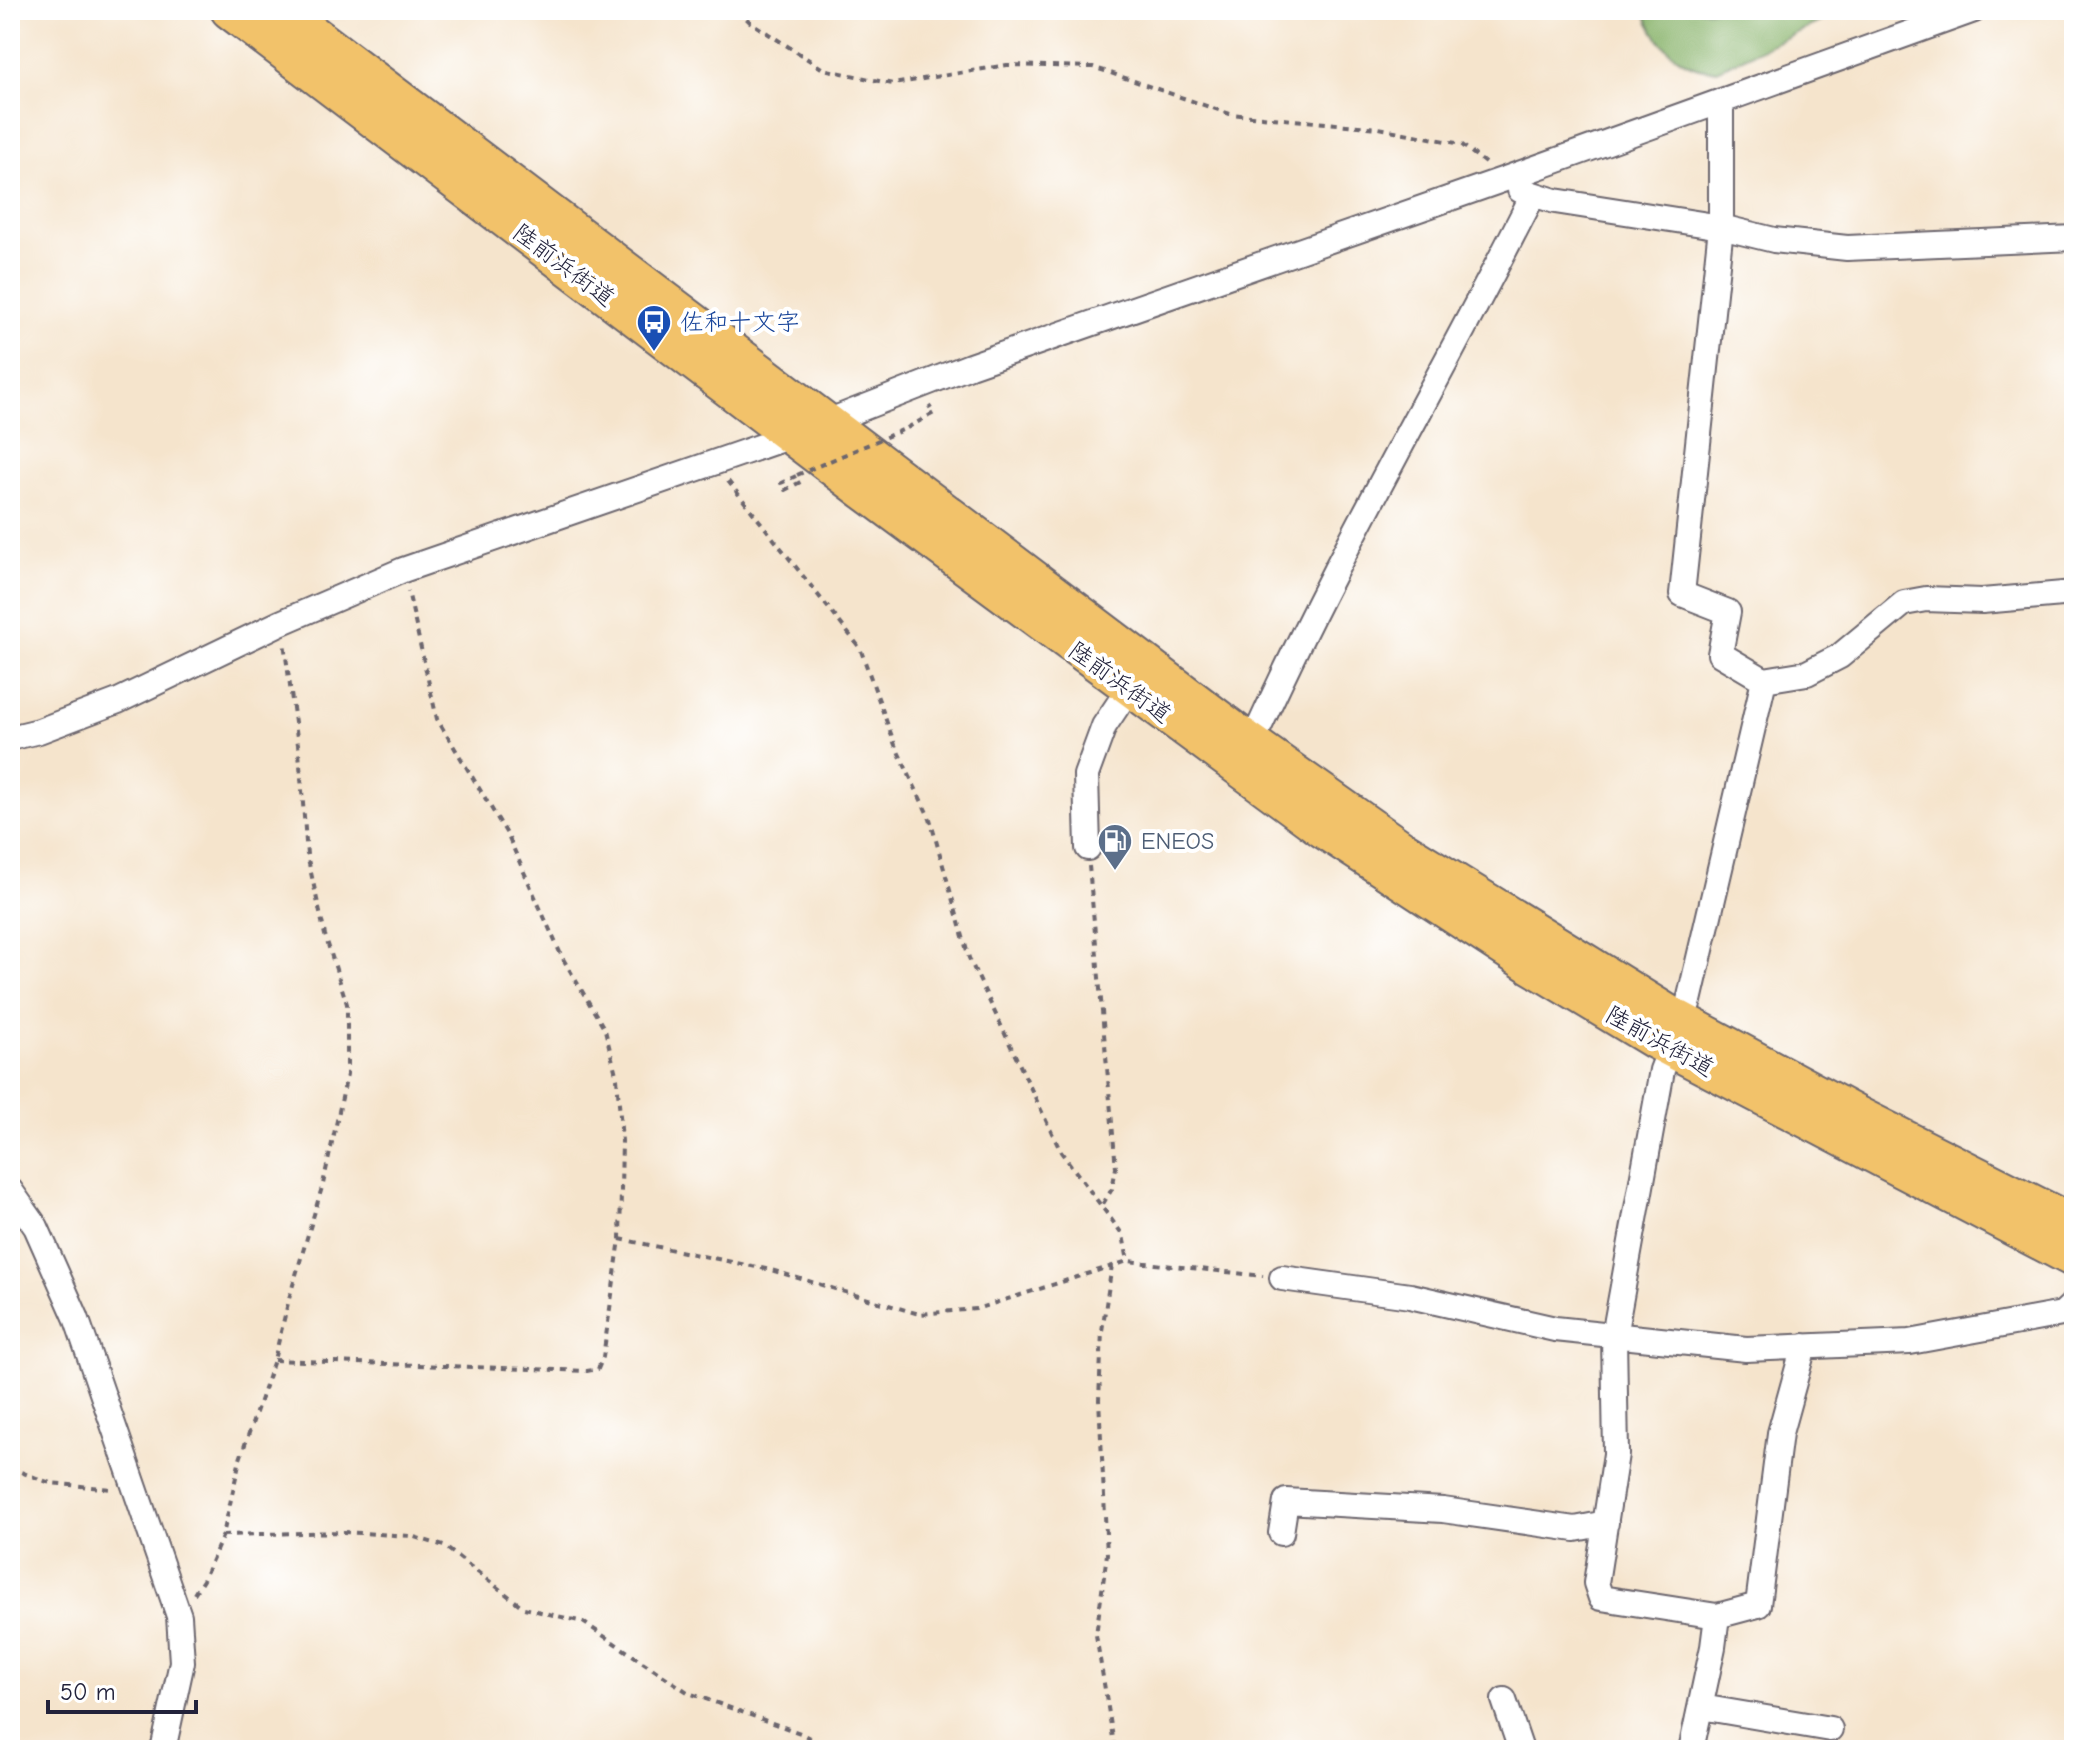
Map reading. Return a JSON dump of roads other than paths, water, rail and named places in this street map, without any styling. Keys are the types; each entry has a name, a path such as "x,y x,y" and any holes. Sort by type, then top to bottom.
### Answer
{"highway":[{"name":"陸前浜街道","path":"229,10 791,436 1137,676 1252,743 1676,1034 2074,1259"},
{"name":"陸前浜街道","path":"286,11 826,421 1322,829 1530,965 1858,1115 2074,1224"}],"street":[{"path":"10,738 39,731 118,701 280,623 403,570 791,436 970,366 1505,179 1974,10"},
{"path":"1721,101 1721,227 1682,594 1728,612 1720,654 1764,680 1807,673 1840,656 1904,603 1926,599 1982,601 2074,593"},
{"path":"1505,179 1533,195 1633,215 1721,227 1774,240 1847,248 2074,238"},
{"path":"1252,743 1297,644 1533,195"},
{"path":"1088,848 1086,775 1104,726 1137,676"},
{"path":"1764,680 1689,1001 1662,1070 1614,1336 1616,1454 1596,1583 1601,1598 1717,1616 1758,1605 1780,1433 1804,1346"},
{"path":"10,1190 36,1227 76,1317 179,1616 182,1662 163,1750"},
{"path":"1282,1278 1410,1296 1555,1329 1746,1349 1910,1342 2062,1314 2074,1303"},
{"path":"1281,1533 1286,1501 1443,1510 1575,1529 1606,1523"},
{"path":"1691,1750 1717,1616"},
{"path":"1504,1700 1521,1750"},
{"path":"1701,1707 1830,1729"}],"place":[{"name":"佐和十文字","path":"654,353"},
{"name":"ENEOS","path":"1115,872"}]}
